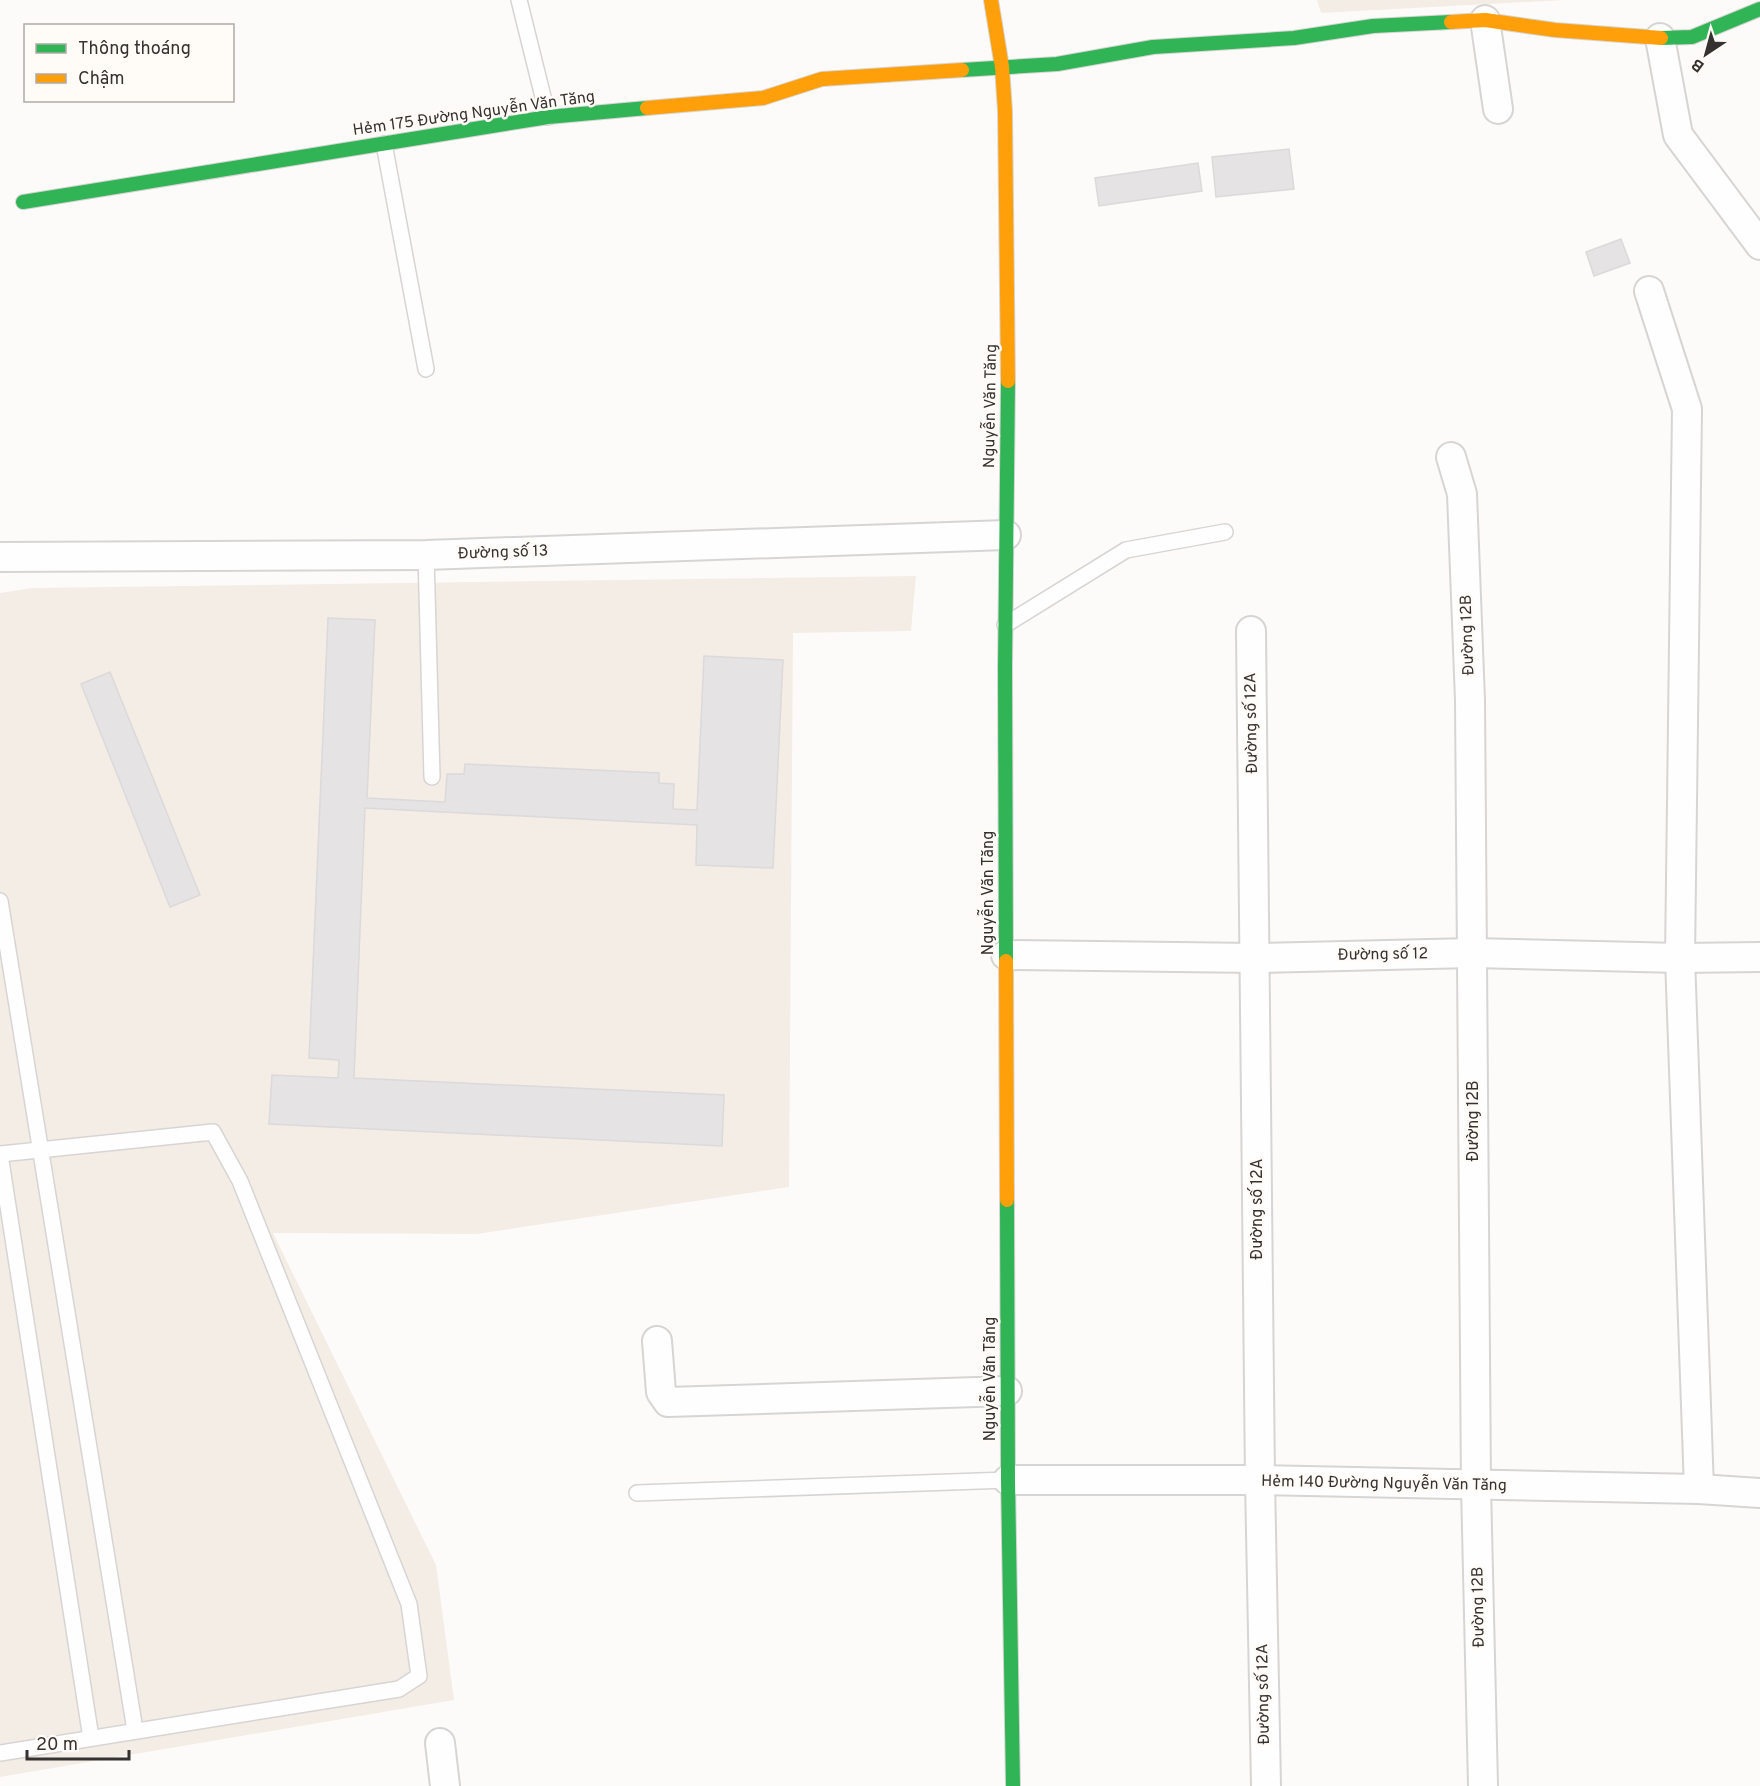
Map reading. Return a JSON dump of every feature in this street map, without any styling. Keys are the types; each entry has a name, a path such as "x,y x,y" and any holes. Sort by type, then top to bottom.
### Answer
{"main road":[{"name":"Nguyễn Văn Tăng","path":"991,0 1002,67 1005,111 1009,326 1005,625 1007,1391 1013,1786"},
{"name":"Hẻm 175 Đường Nguyễn Văn Tăng","path":"23,202 548,117 763,98 822,79 1057,64 1154,47 1294,38 1373,26 1485,20 1555,30 1660,38 1692,37 1760,9"}],"street":[{"path":"1485,20 1498,109"},
{"path":"1660,38 1678,135 1760,245"},
{"path":"1649,291 1687,409 1680,958 1699,1489"},
{"name":"Đường 12B","path":"1451,457 1462,494 1470,700 1476,1486 1483,1786"},
{"name":"Đường số 13","path":"0,557 426,555 1006,535"},
{"name":"Đường số 12A","path":"1251,631 1260,1480 1266,1786"},
{"name":"Đường số 12","path":"1006,955 1256,958 1472,953 1680,958 1760,957"},
{"path":"657,1341 661,1392 668,1401 1007,1391"},
{"name":"Hẻm 140 Đường Nguyễn Văn Tăng","path":"1008,1480 1260,1480 1699,1489 1760,1493"},
{"path":"440,1743 445,1786"}],"lane":[{"path":"519,0 548,117"},
{"path":"384,144 426,369"},
{"path":"1005,625 1126,550 1225,532"},
{"path":"426,555 432,777"},
{"path":"0,900 2,929 41,1151 135,1730"},
{"path":"0,1753 399,1689 419,1676 409,1604 240,1181 213,1132 0,1154 91,1738"},
{"path":"637,1493 1008,1480"}],"shaded area":[{"path":"1317,0 1565,0 1321,13"},
{"path":"916,576 911,631 793,633 789,1187 477,1234 273,1233 436,1565 454,1700 0,1777 0,593 32,588"}],"building":[{"path":"1289,149 1294,189 1216,197 1212,157"},
{"path":"1198,163 1202,191 1099,206 1095,178"},
{"path":"1621,239 1630,263 1594,276 1586,252"},
{"path":"328,618 375,620 367,798 445,802 447,774 464,774 465,764 659,773 659,783 674,784 673,809 697,810 704,656 783,660 773,868 696,865 697,825 365,808 354,1078 724,1095 722,1146 269,1124 272,1075 338,1078 339,1060 309,1058"},
{"path":"110,672 200,895 170,907 81,684"}],"traffic: fast":[{"path":"1661,38 1692,37 1760,9"},
{"path":"962,70 1057,64 1153,47 1294,38 1373,26 1451,22"},
{"path":"23,202 548,117 647,108"},
{"path":"1006,961 1005,668 1008,381"},
{"path":"1007,1200 1008,1480 1013,1786"}],"traffic: slow":[{"path":"991,0 1002,67 1005,111 1008,381"},
{"path":"1451,22 1485,20 1555,30 1661,38"},
{"path":"647,108 763,98 822,79 962,70"},
{"path":"1006,961 1007,1200"}]}
